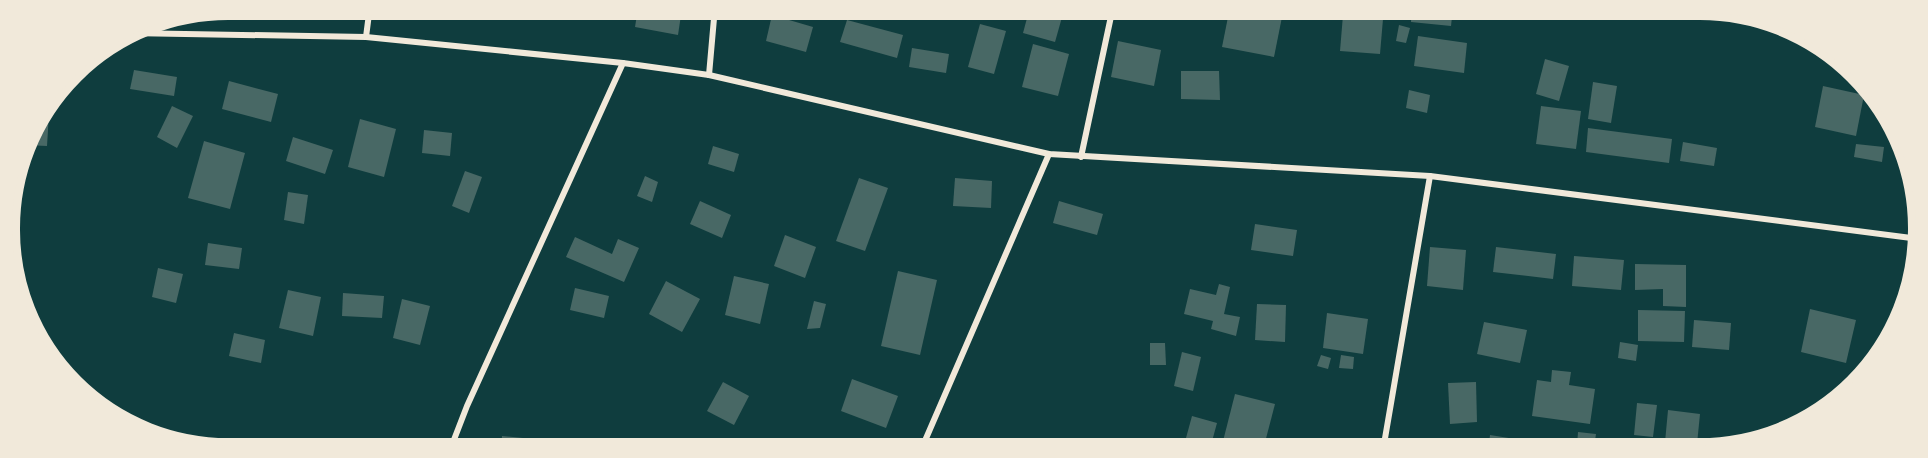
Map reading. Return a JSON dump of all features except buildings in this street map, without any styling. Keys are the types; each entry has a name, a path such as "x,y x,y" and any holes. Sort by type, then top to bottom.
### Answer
{"street":[{"path":"366,37 369,16"},
{"path":"709,75 715,16"},
{"path":"1081,157 1111,16"},
{"path":"147,33 366,37 623,63 709,75 1049,154 1430,176 1911,238"},
{"path":"453,442 472,395 623,63"},
{"path":"924,442 1049,154"},
{"path":"1384,442 1430,176"}]}
